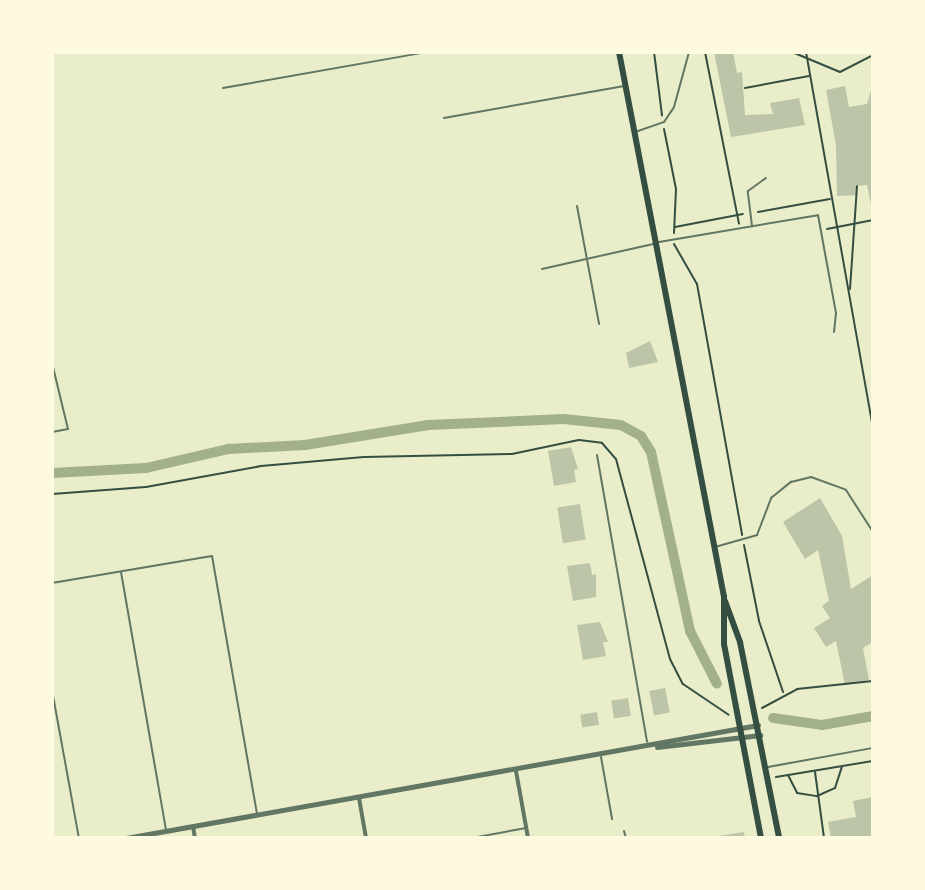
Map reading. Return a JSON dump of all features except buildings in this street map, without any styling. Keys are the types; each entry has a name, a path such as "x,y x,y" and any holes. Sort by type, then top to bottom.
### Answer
{"main road":[{"path":"619,52 724,597 755,710 779,838"},
{"path":"724,597 724,644 761,838"}],"street":[{"path":"126,838 516,771 648,747 739,726 758,725"},
{"path":"648,747 760,735"},
{"path":"516,771 528,838"},
{"path":"359,798 366,838"},
{"path":"193,826 195,838"}],"lane":[{"path":"223,88 428,52"},
{"path":"634,132 664,122 680,95 689,52"},
{"path":"444,118 626,86"},
{"path":"752,227 748,191 766,178"},
{"path":"577,206 599,324"},
{"path":"542,269 656,243 818,215 836,313 834,332"},
{"path":"52,363 68,429 52,432"},
{"path":"597,455 648,747"},
{"path":"714,547 744,542 757,535 780,489 811,477 846,490 873,532"},
{"path":"52,583 212,556 257,816"},
{"path":"121,572 166,831"},
{"path":"52,690 79,838"},
{"path":"766,767 873,748"},
{"path":"601,755 612,819"},
{"path":"472,838 527,828"},
{"path":"624,831 626,838"}],"path":[{"path":"654,52 676,189 673,240 697,284 759,621 783,693"},
{"path":"705,52 740,229"},
{"path":"792,52 840,72 873,55"},
{"path":"806,52 873,427"},
{"path":"745,88 810,76"},
{"path":"850,296 857,186"},
{"path":"674,228 832,199"},
{"path":"821,231 873,220"},
{"path":"52,494 146,487 190,475 276,464 512,454 579,440 602,443 616,459 670,659 694,694 723,714 737,714"},
{"path":"755,710 771,707 783,693 873,681"},
{"path":"776,777 873,761"},
{"path":"788,775 797,793 817,796 835,788 842,766"},
{"path":"815,771 824,838"}],"waterway":[{"path":"52,473 146,468 228,449 305,445 428,425 564,419 621,425 641,436 651,452 690,631 717,684"},
{"path":"773,718 822,725 873,716"}]}
